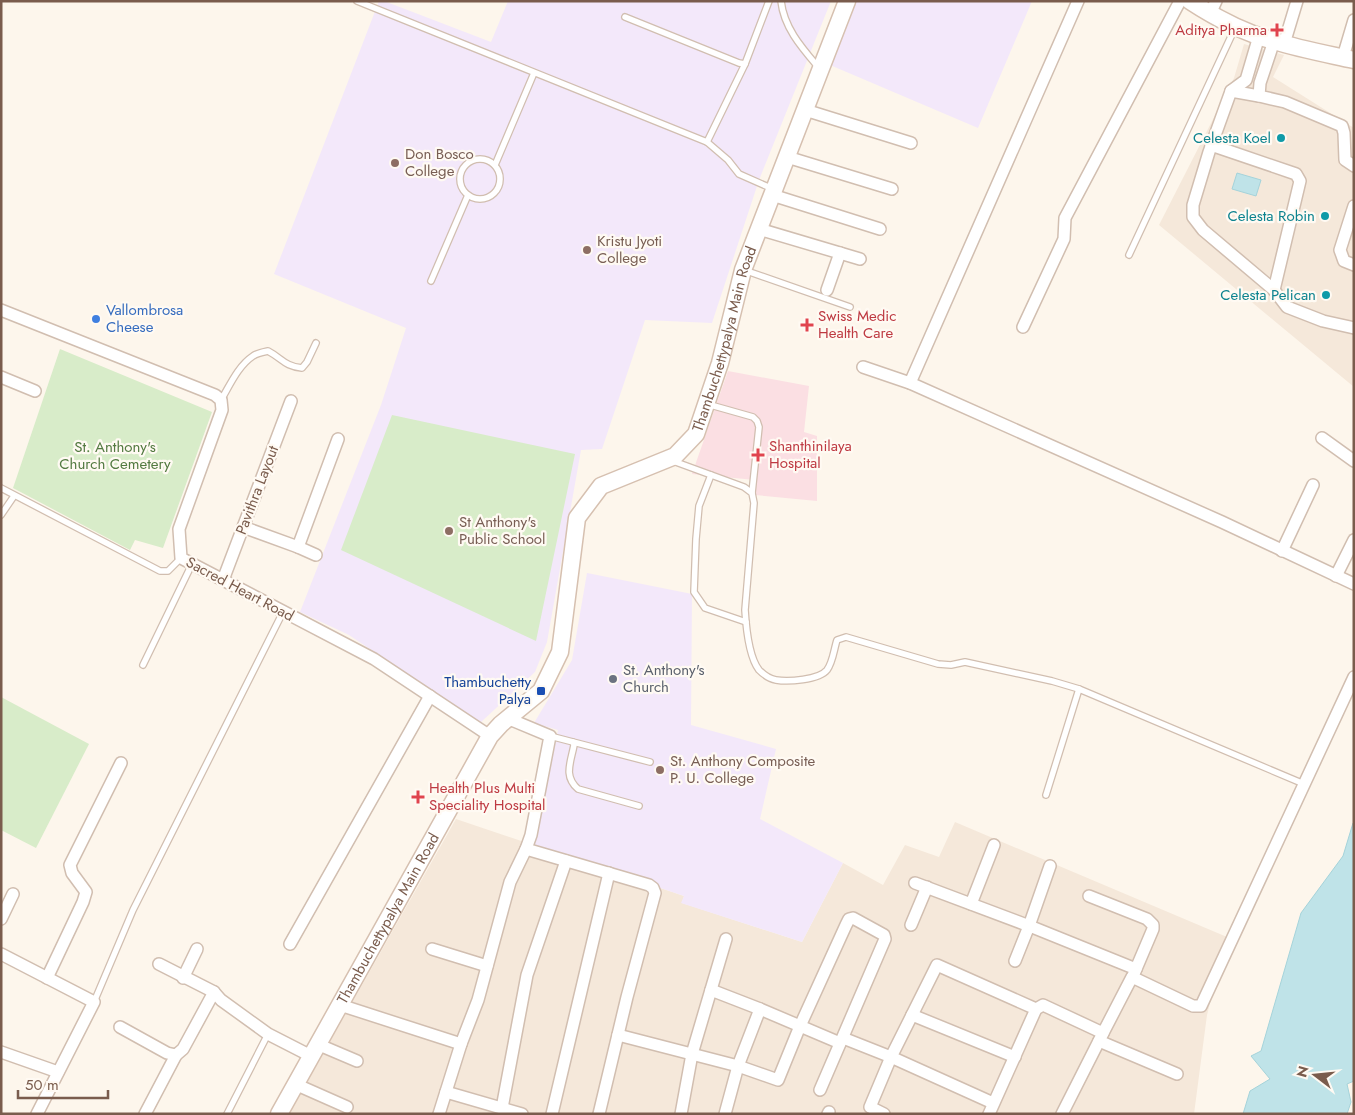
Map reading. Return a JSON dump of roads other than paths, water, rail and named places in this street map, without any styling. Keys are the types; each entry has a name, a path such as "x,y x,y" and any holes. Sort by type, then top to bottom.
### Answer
{"main road":[{"name":"Thambuchettypalya Main Road","path":"278,1114 490,736 507,718 541,691 560,652 577,518 601,486 675,456 696,434 720,363 743,270 847,1"},
{"path":"1190,1 1213,8 1236,26 1273,41 1348,58"}],"street":[{"path":"910,383 1078,1"},
{"path":"1023,327 1064,239 1065,218 1180,1"},
{"path":"1297,1 1273,41 1246,80 1231,91 1211,145 1193,205 1193,216 1202,230 1274,290 1287,307 1323,321 1354,328"},
{"path":"1348,58 1354,20"},
{"path":"1259,96 1260,83 1273,41"},
{"path":"1231,91 1285,102 1342,126 1345,160 1354,166"},
{"path":"805,110 911,143"},
{"path":"1211,145 1296,174 1300,182 1274,290"},
{"path":"787,157 892,188"},
{"path":"773,192 880,229"},
{"path":"1354,206 1340,250 1344,261 1354,265"},
{"path":"758,229 860,259"},
{"path":"827,290 840,253"},
{"path":"1,310 215,395 221,400"},
{"path":"863,367 910,383 1222,522 1354,584"},
{"path":"1,377 35,392"},
{"name":"Sacred Heart Road","path":"221,400 222,410 179,529 181,558 374,659 490,736"},
{"name":"Pavithra Layout","path":"223,580 292,400"},
{"path":"1322,438 1354,461"},
{"path":"298,547 338,440"},
{"path":"1282,551 1313,484"},
{"path":"243,527 316,555"},
{"path":"1336,576 1354,540"},
{"path":"915,882 1029,926 1134,973 1193,1006 1201,1006 1354,677"},
{"path":"290,944 430,696"},
{"path":"439,1114 461,1044 478,1000 510,882 531,835 550,736 507,718"},
{"path":"47,978 86,892 72,873 70,865 121,763"},
{"path":"971,904 994,845"},
{"path":"526,849 649,885 655,893 599,1114"},
{"path":"502,1108 526,975 566,861"},
{"path":"1015,961 1050,866"},
{"path":"552,1114 609,873"},
{"path":"911,925 927,887"},
{"path":"1,919 12,894"},
{"path":"1062,1114 1134,973 1153,929 1153,925 1147,920 1089,896"},
{"path":"618,1035 738,1066 778,1080 800,1026 846,925 849,919 853,918 884,935 885,939 820,1090"},
{"path":"681,1114 692,1054 726,939"},
{"path":"183,978 197,949"},
{"path":"432,949 487,966"},
{"path":"1,954 94,1002 38,1114"},
{"path":"159,964 183,978 214,992 221,1000 268,1034 314,1050 357,1061"},
{"path":"884,1114 870,1107 891,1057 937,965 1036,1009"},
{"path":"711,990 800,1026 891,1057 991,1108 1036,1009 1043,1005 1101,1037 1176,1074"},
{"path":"145,1114 176,1055 183,1048 214,992"},
{"path":"340,1005 461,1044"},
{"path":"725,1114 738,1066 760,1009"},
{"path":"912,1015 1015,1057"},
{"path":"120,1027 176,1055"},
{"path":"1,1052 58,1072"},
{"path":"295,1084 347,1107"},
{"path":"446,1092 522,1114"}],"lane":[{"path":"357,1 707,142 728,160 739,174 773,192"},
{"path":"707,142 745,64 769,1"},
{"path":"781,1 782,11 794,39 821,69"},
{"path":"625,17 745,64"},
{"path":"1129,255 1236,26"},
{"path":"495,166 534,73"},
{"path":"477,159 490,161 495,166 500,177 497,190 487,198 474,198 468,195 461,185 460,178 465,165 477,159"},
{"path":"430,281 468,195"},
{"path":"743,270 850,307"},
{"path":"221,400 235,376 254,354 268,350 286,364 302,368 316,343"},
{"path":"707,404 754,417 757,421 752,493 754,503 745,610 755,664 761,672 775,680 813,678 821,675 828,670 837,640 846,637 938,664 951,665 965,662 1052,681 1079,689 1304,784"},
{"path":"667,459 744,487 752,493"},
{"path":"711,475 699,506 694,592 705,608 746,622"},
{"path":"1,488 160,571 168,571 181,558"},
{"path":"1,515 14,496"},
{"path":"142,665 192,564"},
{"path":"94,1002 133,910 283,612"},
{"path":"1046,795 1079,689"},
{"path":"550,736 650,762"},
{"path":"573,742 568,776 574,786 578,789 639,806"},
{"path":"227,1114 268,1034"}],"water":[{"path":"1237,173 1261,180 1256,196 1232,189"},
{"path":"1353,823 1354,1081 1347,1084 1351,1102 1347,1114 1243,1114 1250,1091 1270,1079 1251,1056 1261,1051 1301,913 1343,856"}],"place":[{"name":"Aditya Pharma","path":"1277,30"},
{"name":"Celesta Koel","path":"1281,138"},
{"name":"Don Bosco College","path":"395,163"},
{"name":"Celesta Robin","path":"1325,216"},
{"name":"Kristu Jyoti College","path":"587,250"},
{"name":"Celesta Pelican","path":"1326,295"},
{"name":"Vallombrosa Cheese","path":"96,319"},
{"name":"Swiss Medic Health Care","path":"807,325"},
{"name":"Shanthinilaya Hospital","path":"758,455"},
{"name":"St Anthony's Public School","path":"449,531"},
{"name":"St. Anthony's Church","path":"613,679"},
{"name":"Thambuchetty Palya","path":"541,691"},
{"name":"St. Anthony Composite P. U. College","path":"660,770"},
{"name":"Health Plus Multi Speciality Hospital","path":"418,797"}],"park label":[{"name":"St. Anthony's Church Cemetery","path":"115,456"}]}
